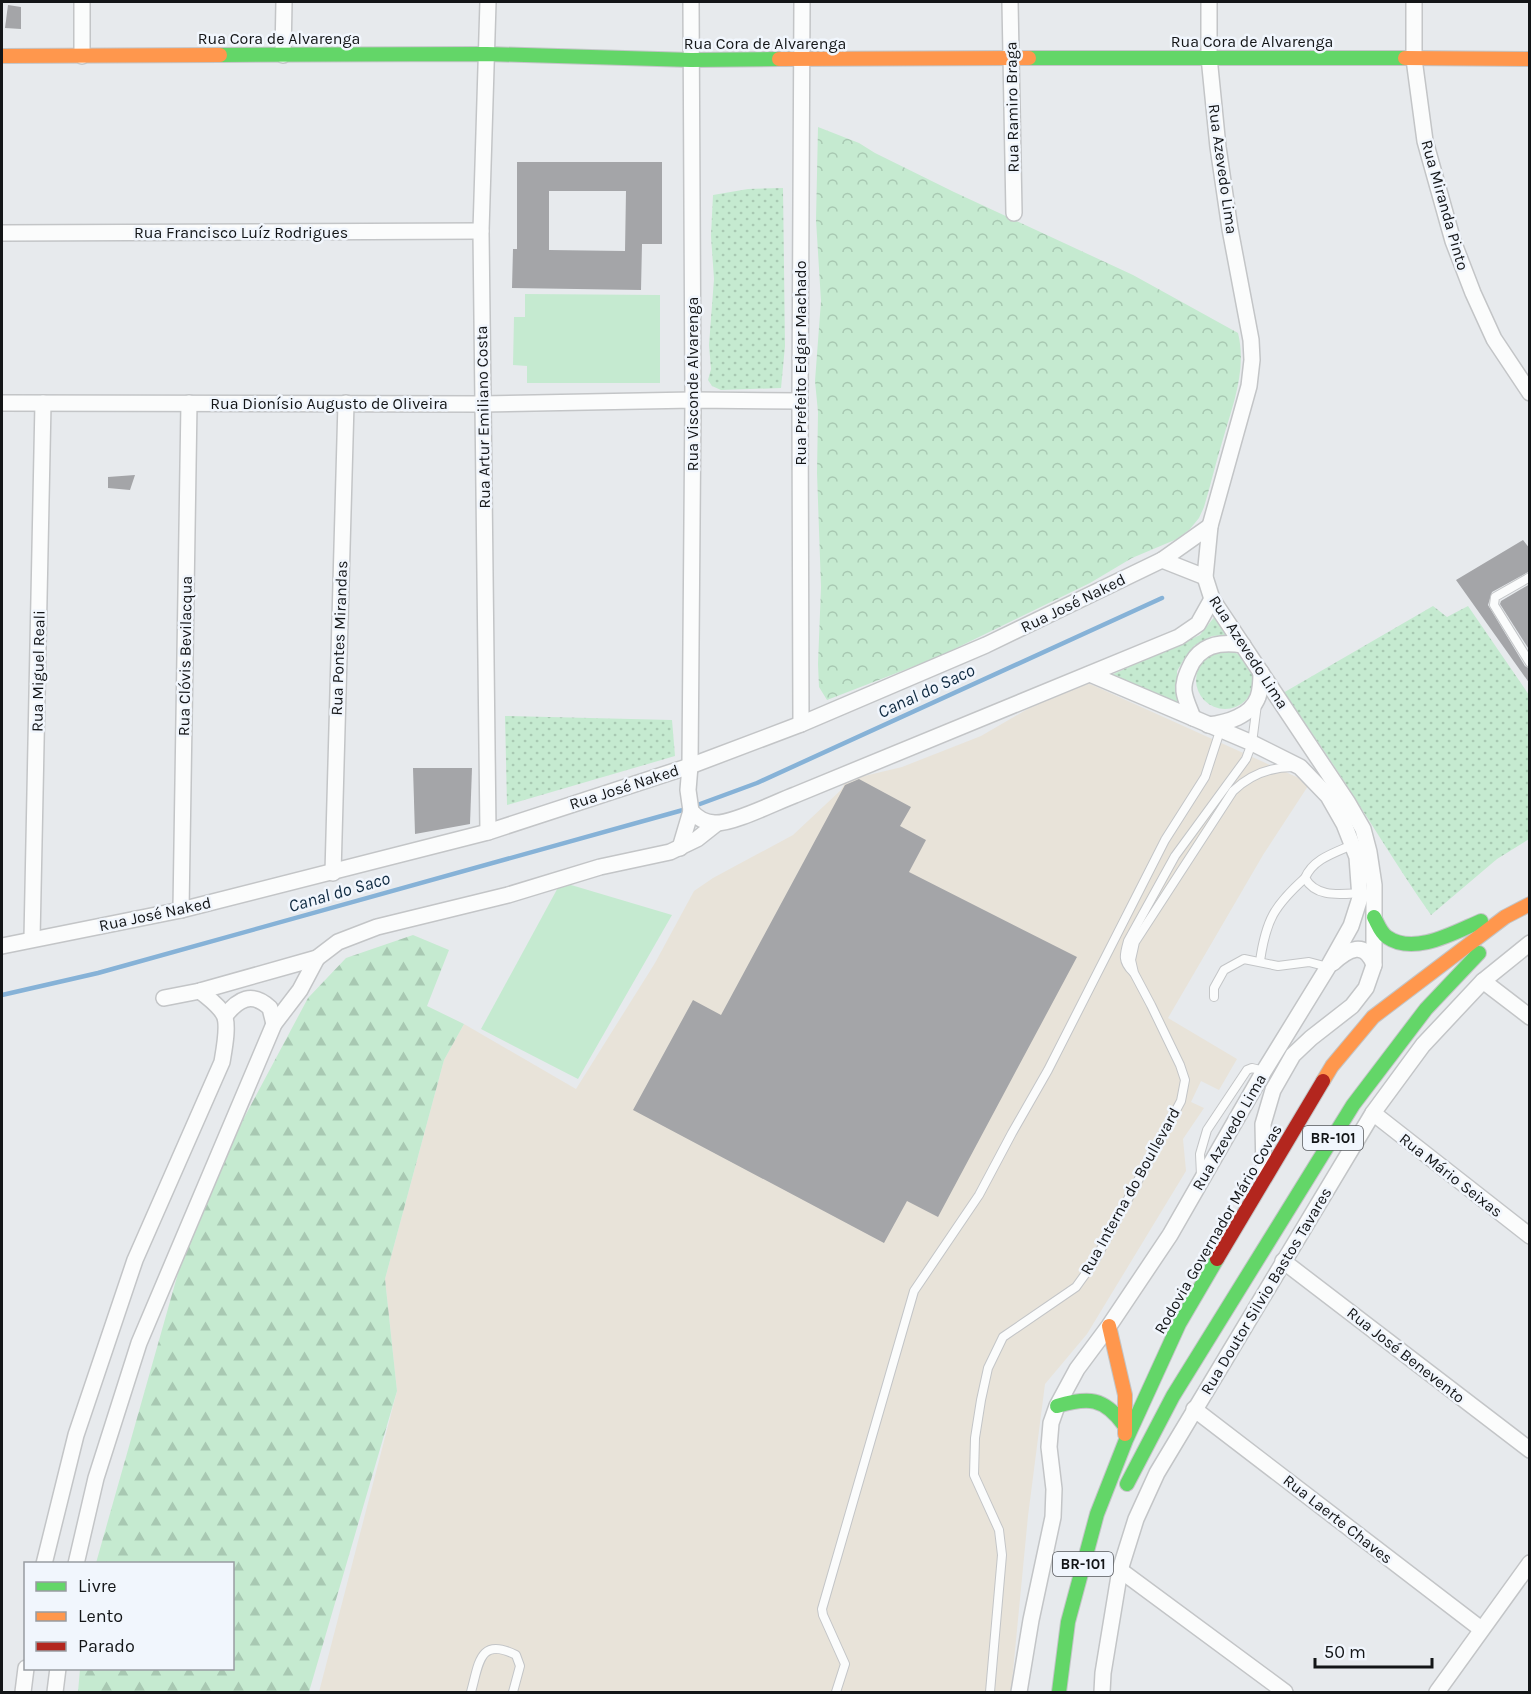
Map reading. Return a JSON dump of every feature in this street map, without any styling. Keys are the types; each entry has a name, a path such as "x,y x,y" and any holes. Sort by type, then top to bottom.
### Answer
{"main road":[{"name":"Rua Cora de Alvarenga","path":"2,56 487,54 691,60 1209,57 1530,59"},
{"path":"1374,917 1386,937 1401,945 1437,939 1530,905"},
{"name":"Rodovia Governador Mário Covas","path":"1059,1692 1068,1622 1077,1583 1097,1514 1126,1440 1179,1324 1264,1176 1332,1066 1373,1017 1505,917 1530,905"},
{"name":"BR-101","path":"1121,1497 1135,1464 1162,1415 1353,1105 1426,1009 1469,961 1530,905"},
{"path":"1219,1320 1228,1294 1259,1243 1265,1226 1267,1211 1264,1176"},
{"path":"1109,1326 1125,1395 1126,1440"},
{"path":"1057,1406 1077,1400 1091,1400 1105,1404 1117,1413 1125,1425"},
{"name":"BR-101","path":"1089,1597 1098,1563"}],"street":[{"path":"82,2 82,56"},
{"path":"283,55 284,2"},
{"name":"Rua Artur Emiliano Costa","path":"488,2 481,231 488,832"},
{"name":"Rua Visconde Alvarenga","path":"691,2 693,400 688,790 691,811"},
{"name":"Rua Prefeito Edgar Machado","path":"801,724 802,2"},
{"name":"Rua Ramiro Braga","path":"1010,2 1014,213"},
{"name":"Rua Azevedo Lima","path":"1209,2 1209,57 1220,159 1230,229 1251,340 1252,360 1249,386 1210,526 1205,577 1212,599 1328,770 1363,829 1374,885 1374,964 1366,988 1352,1006 1293,1055 1274,1090 1263,1124 1264,1176"},
{"name":"Rua Miranda Pinto","path":"1414,2 1414,59 1425,141 1453,241 1494,339 1530,393"},
{"name":"Rua Francisco Luíz Rodrigues","path":"2,233 481,231"},
{"name":"Rua Dionísio Augusto de Oliveira","path":"2,403 482,404 693,400 800,401"},
{"name":"Rua Miguel Reali","path":"32,939 43,403"},
{"name":"Rua Clóvis Bevilacqua","path":"181,910 189,403"},
{"name":"Rua Pontes Mirandas","path":"333,873 346,403"},
{"name":"Rua José Naked","path":"2,946 181,910 333,873 488,832 690,766 801,724 986,645 1162,560 1210,526"},
{"path":"1162,560 1205,577"},
{"path":"164,998 200,991 317,958 338,942 377,927 508,895 600,867 670,852 697,839 716,824 734,819 1179,637 1198,624 1212,599"},
{"path":"1194,718 1184,692 1185,677 1191,663 1198,653 1218,644 1243,645"},
{"path":"1214,728 1232,721 1257,700 1261,672"},
{"name":"Rua Azevedo Lima","path":"1057,1406 1077,1369 1170,1235 1264,1071 1351,927 1360,898 1357,857 1344,824 1328,796 1300,767 1194,718 1090,674"},
{"path":"680,848 691,811 702,820 716,824"},
{"name":"Rua Doutor Silvio Bastos Tavares","path":"1102,1692 1120,1570 1136,1519 1157,1473 1373,1113 1423,1045 1483,981 1530,943"},
{"path":"1328,967 1351,950 1363,949 1371,955 1374,964"},
{"path":"76,1562 96,1478 139,1343 274,1024 300,990 317,958"},
{"path":"1483,981 1530,1017"},
{"path":"44,1562 76,1435 135,1260 222,1062 226,1043 225,1016 200,991"},
{"path":"225,1016 240,1000 257,999 270,1008 274,1024"},
{"name":"Rua Mário Seixas","path":"1373,1113 1530,1236"},
{"name":"Rua José Benevento","path":"1283,1261 1530,1450"},
{"path":"1019,1692 1031,1620 1053,1517 1054,1489 1049,1447 1051,1423 1057,1406"},
{"name":"Rua Laerte Chaves","path":"1194,1409 1481,1629"},
{"path":"1437,1692 1530,1563"},
{"path":"1120,1570 1285,1692"},
{"path":"23,1692 26,1670"},
{"path":"54,1692 58,1670"}],"lane":[{"path":"1530,577 1495,597 1493,601 1530,663"},
{"path":"1252,744 1257,700"},
{"path":"836,1692 844,1664 822,1609 915,1291 980,1195 1011,1133 1048,1070 1165,840 1205,777 1214,728"},
{"name":"Rua Interna do Boullevard","path":"990,1692 1002,1555 999,1530 974,1475 975,1438 988,1368 1002,1337 1076,1287 1094,1262 1181,1101 1185,1080 1180,1065 1134,974 1124,963 1124,954 1128,941 1175,856 1246,759 1252,744"},
{"path":"1134,974 1132,952 1141,930 1233,791 1240,784 1265,770 1300,767"},
{"path":"1260,961 1269,921 1282,899 1305,878 1309,869 1322,859 1353,845"},
{"path":"1305,878 1308,884 1328,895 1359,893"},
{"path":"1214,997 1214,988 1224,970 1244,959 1278,966 1309,962 1328,967"},
{"path":"1202,1181 1200,1154 1207,1130 1247,1070 1252,1068 1264,1071"},
{"path":"471,1692 480,1659 485,1651 496,1647 516,1655 520,1666 513,1692"}],"shaded area":[{"path":"1079,679 1310,783 1263,855 1168,1018 1237,1059 1219,1090 1201,1081 1191,1102 1204,1108 1183,1139 1186,1171 1087,1334 1045,1384 1028,1516 1011,1692 319,1692 397,1391 385,1279 444,1060 464,1024 576,1089 655,963 694,891 713,878 793,835 841,790 850,774 860,777 902,767 981,736"}],"green space":[{"path":"818,127 859,143 954,192 1133,275 1238,333 1241,360 1235,400 1204,507 1190,529 1177,539 1132,558 1090,583 938,657 827,700 819,687 818,664 821,587 817,473 818,412 815,381 821,301 816,220"},
{"path":"783,188 785,346 781,388 721,390 712,386 708,380 711,369 709,345 714,279 711,236 713,195 748,189"},
{"path":"525,294 660,295 660,383 527,383 527,366 513,365 514,317 525,317"},
{"path":"1433,606 1447,617 1468,606 1529,695 1529,839 1497,859 1431,915 1322,747 1283,693"},
{"path":"1216,615 1228,635 1212,636 1195,645 1186,656 1177,671 1178,705 1109,676 1200,635"},
{"path":"1225,651 1236,653 1249,664 1254,680 1252,691 1241,704 1225,709 1214,707 1201,696 1196,680 1198,669 1209,656"},
{"path":"505,716 672,720 675,756 507,805"},
{"path":"561,882 672,915 578,1079 481,1029"},
{"path":"413,935 449,950 427,1006 464,1024 444,1060 385,1279 397,1391 309,1692 78,1692 80,1670 234,1670 234,1562 96,1562 197,1206 308,998 346,958"}],"building":[{"path":"8,5 21,7 21,29 5,28"},
{"path":"517,162 662,162 662,244 642,244 641,290 512,288 513,249 517,249","holes":["549,191 626,191 625,251 549,250"]},
{"path":"135,475 130,490 108,488 108,477"},
{"path":"1523,540 1530,549 1530,571 1492,592 1488,605 1525,666 1530,669 1530,684 1456,580"},
{"path":"1530,584 1530,651 1500,604 1501,601"},
{"path":"413,768 472,768 470,824 415,834"},
{"path":"859,779 911,807 900,826 926,840 909,872 1077,957 938,1217 907,1201 884,1243 633,1110 693,1000 721,1015 845,785"}],"waterway":[{"name":"Canal do Saco","path":"700,804 757,783 1162,598"},
{"name":"Canal do Saco","path":"2,995 98,973 683,810"}],"traffic: fast":[{"path":"220,55 487,54 691,60 779,59"},
{"path":"1029,58 1405,58"},
{"path":"1374,917 1387,937 1409,944 1447,936 1481,921"},
{"path":"1127,1484 1173,1396 1353,1105 1426,1009 1479,953"},
{"path":"1059,1692 1068,1622 1097,1514 1126,1440 1179,1324 1217,1259"},
{"path":"1057,1406 1078,1401 1095,1402 1109,1409 1124,1425"}],"traffic: slow":[{"path":"2,56 220,55"},
{"path":"779,59 1029,58"},
{"path":"1405,58 1530,59"},
{"path":"1323,1081 1332,1066 1373,1017 1505,917 1530,904"},
{"path":"1109,1326 1125,1395 1125,1434"}],"traffic: jam":[{"path":"1217,1259 1323,1081"}]}
